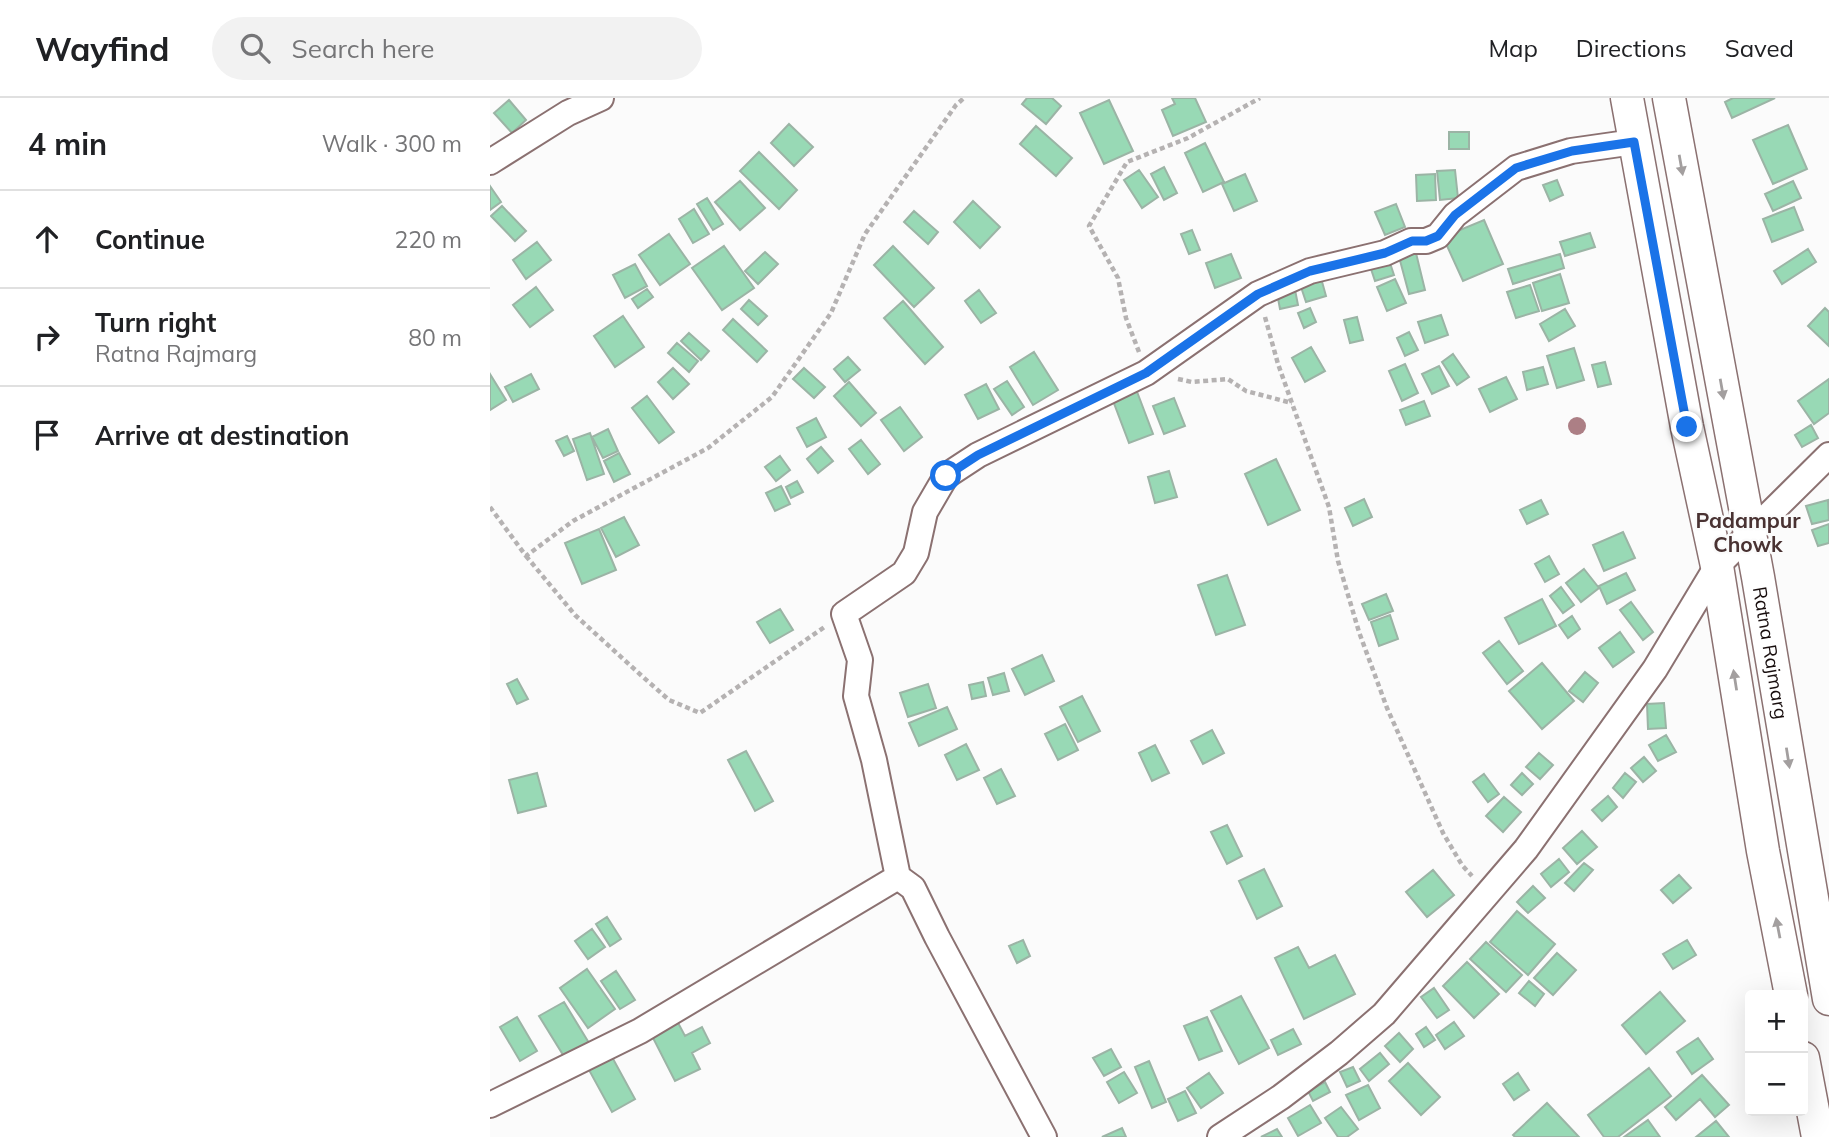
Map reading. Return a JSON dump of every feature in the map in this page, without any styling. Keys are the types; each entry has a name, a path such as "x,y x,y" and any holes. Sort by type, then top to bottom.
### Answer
{"main road":[{"name":"Ratna Rajmarg","path":"1627,98 1687,427 1717,566 1763,851 1790,990"},
{"name":"Ratna Rajmarg","path":"1669,98 1758,577 1829,999"},
{"path":"1808,1084 1818,1137"}],"street":[{"path":"490,162 568,113 601,98"},
{"path":"1044,1137 913,888 898,877 874,760 856,696 860,660 844,614 904,573 916,553 925,512 946,476 978,455 1146,373 1258,294 1310,271 1385,253 1412,241 1426,241 1438,236 1455,215 1516,168 1572,151 1634,142"},
{"path":"1220,1137 1281,1097 1384,1014 1526,849 1655,669 1717,566 1829,455"},
{"path":"490,1105 640,1031 898,877"}],"path":[{"path":"526,556 573,521 708,448 772,397 831,313 864,234 956,105 964,98"},
{"path":"1260,98 1188,138 1127,162 1089,226 1118,278 1126,318 1146,373 1192,382 1228,379 1246,391 1292,402"},
{"path":"1258,294 1278,364 1329,507 1338,561 1359,632 1387,708 1443,833 1462,865 1488,892"},
{"path":"490,507 575,615 669,700 700,713 844,614"}],"building":[{"path":"1027,98 1052,98 1061,106 1046,124 1022,104"},
{"path":"1172,98 1195,98 1206,122 1173,136 1162,110 1175,104"},
{"path":"1733,98 1775,98 1732,118 1725,102"},
{"path":"509,100 526,120 512,133 494,113"},
{"path":"1109,100 1133,151 1104,164 1080,113"},
{"path":"789,124 813,147 794,166 771,143"},
{"path":"1788,125 1807,169 1773,184 1753,140"},
{"path":"1036,126 1072,158 1056,176 1020,144"},
{"path":"1449,132 1469,132 1469,149 1449,149"},
{"path":"1205,143 1224,182 1203,192 1185,153"},
{"path":"759,152 797,190 779,209 740,171"},
{"path":"1164,167 1177,193 1164,200 1151,174"},
{"path":"1139,170 1158,197 1142,208 1124,180"},
{"path":"1455,170 1458,198 1440,200 1437,171"},
{"path":"1245,174 1257,201 1234,211 1222,184"},
{"path":"1435,174 1436,200 1417,201 1416,175"},
{"path":"1557,180 1563,195 1550,201 1543,185"},
{"path":"740,181 765,208 740,230 715,202"},
{"path":"1793,181 1801,198 1773,211 1765,194"},
{"path":"490,186 501,202 490,210"},
{"path":"707,198 723,224 713,230 697,204"},
{"path":"973,201 1000,227 980,248 954,222"},
{"path":"1396,204 1405,227 1385,235 1375,212"},
{"path":"502,206 526,231 515,241 491,216"},
{"path":"1794,207 1803,230 1772,242 1763,219"},
{"path":"694,209 709,234 693,243 679,219"},
{"path":"914,211 938,232 928,244 904,222"},
{"path":"1484,220 1503,264 1463,281 1443,237"},
{"path":"1192,230 1200,250 1189,254 1181,234"},
{"path":"1590,233 1595,247 1565,256 1560,242"},
{"path":"669,234 690,264 660,285 639,255"},
{"path":"537,242 551,260 526,279 513,260"},
{"path":"724,246 754,288 722,310 692,268"},
{"path":"893,246 934,288 914,307 874,265"},
{"path":"1415,249 1425,290 1409,294 1398,253"},
{"path":"1808,249 1816,262 1782,284 1774,271"},
{"path":"765,252 778,264 758,284 745,271"},
{"path":"1231,254 1241,278 1215,288 1206,263"},
{"path":"1560,254 1564,268 1513,284 1508,269"},
{"path":"1389,260 1394,275 1375,281 1370,266"},
{"path":"635,264 647,286 625,298 613,275"},
{"path":"1560,274 1569,303 1542,311 1533,283"},
{"path":"1321,278 1326,296 1306,302 1300,284"},
{"path":"1395,279 1406,303 1387,311 1377,287"},
{"path":"1530,285 1539,311 1516,318 1507,292"},
{"path":"536,287 553,310 530,327 513,305"},
{"path":"647,289 653,297 638,308 632,299"},
{"path":"979,290 996,313 981,323 965,301"},
{"path":"1295,290 1298,305 1280,309 1277,293"},
{"path":"749,300 767,316 758,325 741,309"},
{"path":"903,301 943,347 925,364 884,318"},
{"path":"1310,308 1316,322 1304,328 1298,313"},
{"path":"1825,308 1829,312 1829,346 1808,326"},
{"path":"1565,309 1575,326 1549,341 1540,324"},
{"path":"1441,315 1448,335 1425,343 1418,322"},
{"path":"623,316 644,347 615,367 594,336"},
{"path":"1357,317 1363,340 1350,343 1344,320"},
{"path":"733,319 767,351 757,362 723,330"},
{"path":"1409,332 1418,350 1405,356 1397,338"},
{"path":"689,333 709,351 701,360 681,341"},
{"path":"677,343 698,361 689,372 668,353"},
{"path":"1311,347 1325,371 1305,382 1292,358"},
{"path":"1574,348 1584,380 1557,388 1547,356"},
{"path":"1034,352 1058,390 1033,405 1010,367"},
{"path":"1453,354 1469,377 1457,385 1442,362"},
{"path":"848,357 860,370 845,382 834,369"},
{"path":"1605,362 1611,384 1598,387 1592,365"},
{"path":"1405,364 1418,393 1402,401 1389,371"},
{"path":"1439,366 1449,386 1432,394 1422,374"},
{"path":"1543,367 1548,384 1527,390 1523,372"},
{"path":"673,368 689,384 673,399 658,382"},
{"path":"804,368 825,387 814,398 793,379"},
{"path":"490,374 506,400 490,410"},
{"path":"531,374 539,389 513,402 505,387"},
{"path":"1506,377 1517,399 1490,412 1479,389"},
{"path":"1829,379 1829,413 1814,424 1798,401"},
{"path":"1007,381 1024,407 1012,415 994,389"},
{"path":"849,382 876,413 861,426 834,396"},
{"path":"986,384 999,409 978,419 965,395"},
{"path":"1136,389 1153,434 1129,443 1112,398"},
{"path":"647,396 674,432 659,443 632,408"},
{"path":"1174,398 1185,426 1164,434 1153,406"},
{"path":"1424,401 1430,416 1406,425 1400,410"},
{"path":"900,407 922,437 904,451 881,420"},
{"path":"816,418 826,437 807,447 797,428"},
{"path":"1811,425 1818,438 1802,447 1795,435"},
{"path":"608,429 618,451 603,458 592,437"},
{"path":"590,433 604,474 587,480 573,439"},
{"path":"567,436 574,451 564,456 556,441"},
{"path":"861,440 880,464 868,474 849,449"},
{"path":"821,447 833,461 818,473 807,459"},
{"path":"619,453 630,474 614,482 604,461"},
{"path":"780,456 790,470 776,481 765,467"},
{"path":"1276,459 1300,510 1268,525 1245,474"},
{"path":"1169,471 1177,497 1155,503 1148,477"},
{"path":"797,481 803,492 791,498 786,487"},
{"path":"781,486 790,504 775,511 766,493"},
{"path":"1364,499 1372,517 1353,526 1345,508"},
{"path":"1541,500 1548,514 1527,524 1520,510"},
{"path":"1828,500 1829,520 1812,524 1806,506"},
{"path":"624,517 639,545 616,557 601,528"},
{"path":"1829,524 1829,543 1818,546 1812,530"},
{"path":"599,529 616,570 582,584 565,543"},
{"path":"1623,532 1635,558 1604,571 1593,545"},
{"path":"1549,556 1559,574 1545,582 1535,564"},
{"path":"1584,569 1599,588 1581,602 1566,583"},
{"path":"1626,573 1635,590 1607,604 1599,586"},
{"path":"1227,575 1245,625 1216,635 1198,585"},
{"path":"1561,587 1574,605 1563,613 1550,596"},
{"path":"1386,594 1393,611 1369,620 1362,604"},
{"path":"1542,599 1556,626 1519,644 1505,618"},
{"path":"1631,602 1653,632 1643,640 1620,610"},
{"path":"780,609 793,630 770,643 757,622"},
{"path":"1390,615 1398,639 1379,646 1371,622"},
{"path":"1572,616 1580,629 1568,638 1559,625"},
{"path":"1620,632 1634,652 1613,667 1599,648"},
{"path":"1499,641 1523,671 1507,684 1483,653"},
{"path":"1042,655 1054,681 1025,695 1012,669"},
{"path":"1542,663 1574,701 1542,729 1509,691"},
{"path":"1585,672 1598,683 1583,702 1569,691"},
{"path":"1004,673 1009,691 993,695 988,678"},
{"path":"517,679 528,699 517,704 507,684"},
{"path":"983,682 986,696 972,699 969,685"},
{"path":"928,684 936,708 908,717 900,693"},
{"path":"1082,696 1100,731 1078,742 1060,707"},
{"path":"1664,703 1666,728 1648,729 1647,704"},
{"path":"947,707 957,729 919,746 909,723"},
{"path":"1065,724 1078,750 1058,760 1045,734"},
{"path":"1212,730 1224,753 1203,764 1191,741"},
{"path":"1666,735 1676,752 1658,761 1649,745"},
{"path":"966,744 979,770 957,780 945,755"},
{"path":"1155,745 1169,773 1152,781 1139,753"},
{"path":"746,751 773,801 755,811 728,760"},
{"path":"1539,753 1553,765 1540,779 1526,767"},
{"path":"1644,757 1656,771 1643,782 1631,768"},
{"path":"1001,769 1015,796 997,804 984,778"},
{"path":"537,773 546,806 518,813 509,780"},
{"path":"1522,773 1533,784 1522,795 1511,785"},
{"path":"1625,773 1636,782 1623,798 1613,788"},
{"path":"1484,774 1499,794 1488,802 1473,782"},
{"path":"1608,796 1617,807 1602,821 1592,810"},
{"path":"1504,797 1521,812 1503,832 1486,816"},
{"path":"1227,825 1242,856 1227,864 1211,832"},
{"path":"1582,831 1597,847 1577,864 1563,848"},
{"path":"1559,859 1569,872 1551,887 1541,874"},
{"path":"1584,863 1593,870 1574,891 1565,883"},
{"path":"1264,869 1282,906 1257,919 1239,881"},
{"path":"1433,870 1454,895 1427,917 1406,892"},
{"path":"1679,875 1691,888 1673,903 1661,890"},
{"path":"1533,886 1545,898 1528,913 1517,902"},
{"path":"1517,911 1555,944 1528,975 1490,942"},
{"path":"607,917 621,939 610,946 596,924"},
{"path":"592,929 605,947 588,959 575,941"},
{"path":"1023,940 1030,956 1017,963 1009,946"},
{"path":"1687,940 1696,955 1673,969 1663,954"},
{"path":"1486,942 1522,975 1506,992 1470,959"},
{"path":"1298,947 1309,968 1335,955 1355,994 1304,1019 1275,958"},
{"path":"1557,953 1576,970 1553,995 1534,978"},
{"path":"1467,962 1499,994 1474,1018 1443,986"},
{"path":"587,969 615,1009 588,1028 560,988"},
{"path":"616,971 635,1000 620,1009 601,981"},
{"path":"1529,981 1544,994 1535,1006 1519,993"},
{"path":"1434,988 1449,1010 1437,1018 1421,997"},
{"path":"1660,992 1685,1021 1646,1054 1622,1025"},
{"path":"1241,996 1269,1048 1239,1064 1211,1011"},
{"path":"564,1002 589,1043 565,1058 539,1016"},
{"path":"517,1017 537,1051 520,1061 500,1027"},
{"path":"1207,1017 1222,1051 1199,1060 1184,1026"},
{"path":"676,1019 685,1036 702,1027 710,1043 692,1053 700,1069 675,1081 650,1032"},
{"path":"1454,1022 1464,1036 1445,1049 1436,1035"},
{"path":"1426,1027 1435,1040 1424,1047 1416,1034"},
{"path":"1293,1029 1301,1044 1278,1055 1271,1040"},
{"path":"1399,1033 1413,1049 1400,1062 1385,1046"},
{"path":"1698,1038 1713,1059 1692,1074 1677,1052"},
{"path":"1111,1049 1121,1067 1104,1076 1093,1058"},
{"path":"1380,1053 1389,1064 1369,1081 1360,1069"},
{"path":"612,1057 635,1099 612,1112 589,1070"},
{"path":"1149,1061 1166,1102 1152,1108 1135,1067"},
{"path":"1408,1063 1440,1097 1421,1115 1389,1081"},
{"path":"1353,1067 1360,1081 1347,1087 1340,1072"},
{"path":"1649,1068 1671,1096 1618,1137 1604,1137 1588,1115"},
{"path":"1124,1072 1137,1093 1119,1103 1107,1082"},
{"path":"1209,1073 1223,1093 1201,1108 1187,1088"},
{"path":"1518,1073 1529,1090 1514,1100 1503,1084"},
{"path":"1702,1075 1729,1105 1715,1117 1700,1099 1676,1120 1665,1107"},
{"path":"1325,1082 1330,1092 1313,1101 1308,1091"},
{"path":"1368,1085 1380,1108 1359,1120 1346,1095"},
{"path":"1185,1091 1196,1113 1178,1121 1168,1099"},
{"path":"1547,1103 1579,1137 1513,1135"},
{"path":"1310,1105 1321,1123 1298,1136 1288,1118"},
{"path":"1341,1107 1358,1129 1347,1137 1338,1137 1325,1118"},
{"path":"1648,1120 1660,1137 1624,1137"},
{"path":"1716,1121 1729,1137 1696,1137"},
{"path":"1122,1128 1126,1137 1102,1137"},
{"path":"1277,1129 1282,1137 1261,1137"}],"district":[{"name":"Padampur Chowk","path":"1748,533"}],"route":[{"path":"946,476 978,455 1146,373 1258,294 1310,271 1385,253 1412,241 1426,241 1438,236 1455,215 1516,168 1572,151 1634,142 1687,427"}]}
